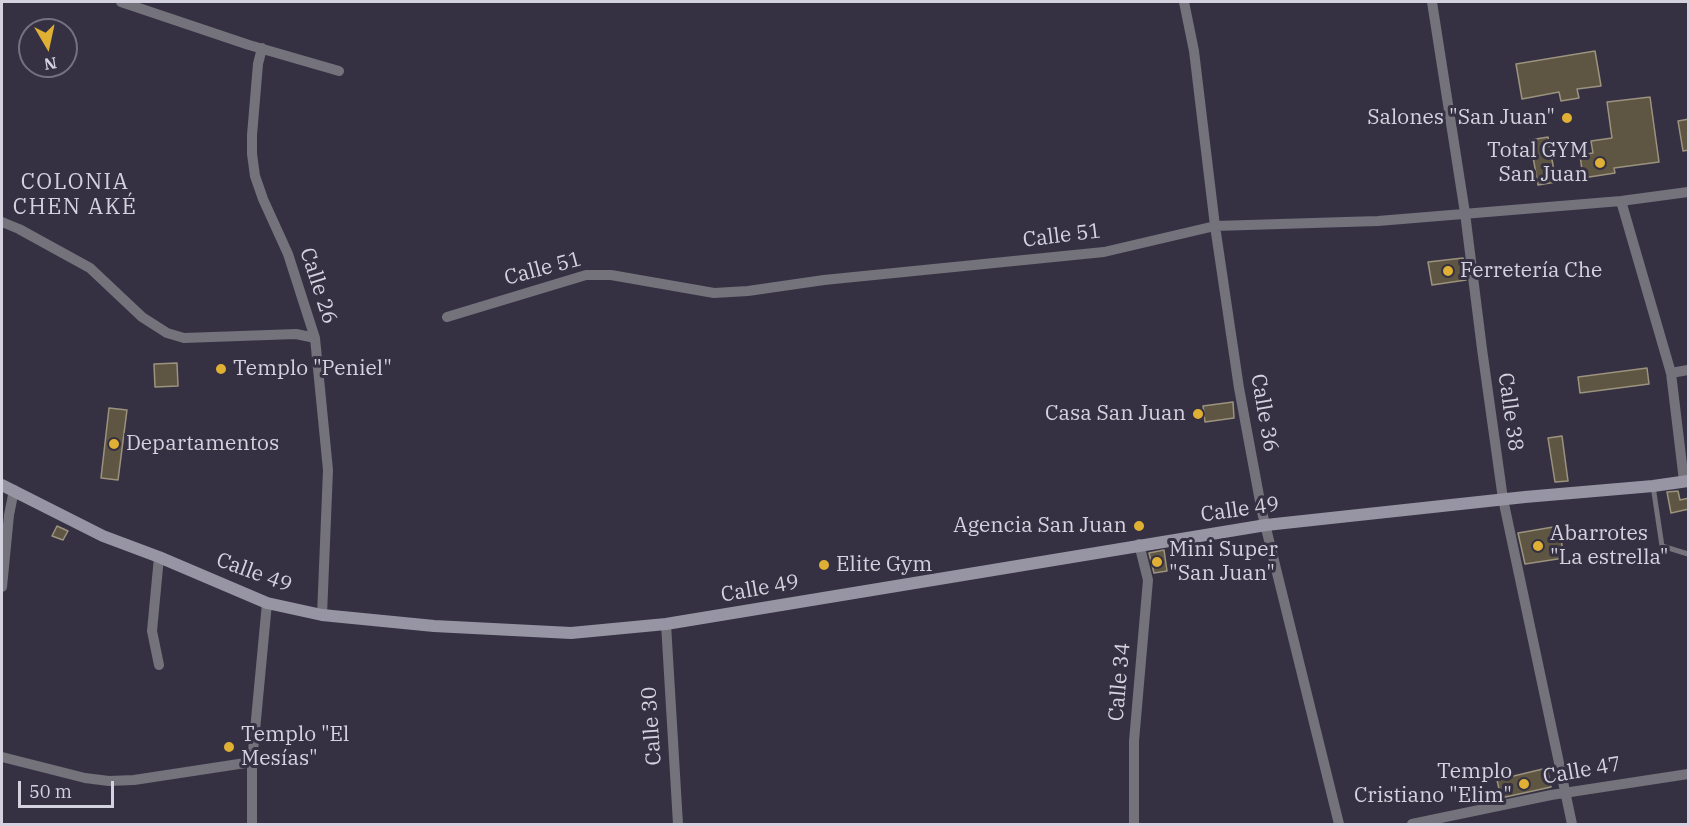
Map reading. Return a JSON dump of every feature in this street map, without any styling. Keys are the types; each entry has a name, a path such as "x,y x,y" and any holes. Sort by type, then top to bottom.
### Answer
{"street":[{"path":"121,2 339,71"},
{"name":"Calle 36","path":"1184,2 1194,51 1215,226 1239,388 1266,525 1339,825"},
{"name":"Calle 38","path":"1432,2 1466,213 1503,500 1572,825"},
{"name":"Calle 26","path":"262,48 258,64 252,135 255,176 288,254 315,338 328,470 321,615"},
{"name":"Calle 51","path":"447,317 586,275 611,275 714,293 748,291 824,280 1104,252 1215,226 1378,221 1621,201 1689,192"},
{"path":"1621,201 1671,373 1686,481"},
{"path":"2,222 90,268 142,317 167,333 184,338 296,334 315,338"},
{"path":"1671,373 1689,370"},
{"name":"Calle 49","path":"2,484 102,536 159,557 267,603 321,615 434,626 571,633 666,624 1139,544 1266,525 1686,481"},
{"path":"2,587 9,515 15,490"},
{"name":"Calle 34","path":"1134,825 1134,741 1148,580 1139,544"},
{"path":"159,557 152,631 159,665"},
{"path":"252,825 252,762 267,603"},
{"name":"Calle 30","path":"666,624 665,639 678,825"},
{"path":"2,757 85,778 109,781 135,780 252,762"},
{"name":"Calle 47","path":"1412,825 1565,793 1689,774"}],"lane":[{"path":"1653,486 1662,546 1689,554"}],"building":[{"path":"1595,51 1601,86 1577,89 1579,98 1561,101 1559,92 1522,99 1516,64"},
{"path":"1650,97 1659,162 1614,168 1615,173 1583,178 1580,155 1593,153 1591,141 1612,138 1607,102"},
{"path":"1689,119 1689,150 1683,151 1678,121"},
{"path":"1548,137 1556,182 1538,185 1530,140"},
{"name":"Ferretería Che","path":"1463,258 1466,280 1432,285 1428,262"},
{"path":"177,363 178,386 155,387 154,364"},
{"path":"1647,368 1649,384 1580,393 1578,377"},
{"path":"1233,402 1234,418 1205,422 1203,406"},
{"name":"Departamentos","path":"109,408 127,410 118,480 101,478"},
{"path":"1562,436 1568,481 1555,482 1548,438"},
{"path":"1678,491 1680,500 1689,498 1689,509 1671,513 1667,492"},
{"path":"57,526 68,531 63,540 52,536"},
{"name":"Abarrotes \"La estrella\"","path":"1559,526 1564,558 1525,564 1518,533"},
{"name":"Mini Super \"San Juan\"","path":"1164,550 1167,571 1154,573 1149,553"},
{"name":"Templo Cristiano \"Elim\"","path":"1547,768 1551,787 1501,798 1497,780"}],"place":[{"name":"Salones \"San Juan\"","path":"1567,118"},
{"name":"Total GYM San Juan","path":"1600,163"},
{"name":"Ferretería Che","path":"1448,271"},
{"name":"Templo \"Peniel\"","path":"221,369"},
{"name":"Casa San Juan","path":"1198,414"},
{"name":"Departamentos","path":"114,444"},
{"name":"Agencia San Juan","path":"1139,526"},
{"name":"Abarrotes \"La estrella\"","path":"1538,546"},
{"name":"Mini Super \"San Juan\"","path":"1157,562"},
{"name":"Elite Gym","path":"824,565"},
{"name":"Templo \"El Mesías\"","path":"229,747"},
{"name":"Templo Cristiano \"Elim\"","path":"1524,784"}],"district":[{"name":"COLONIA CHEN AKÉ","path":"75,196"}]}
